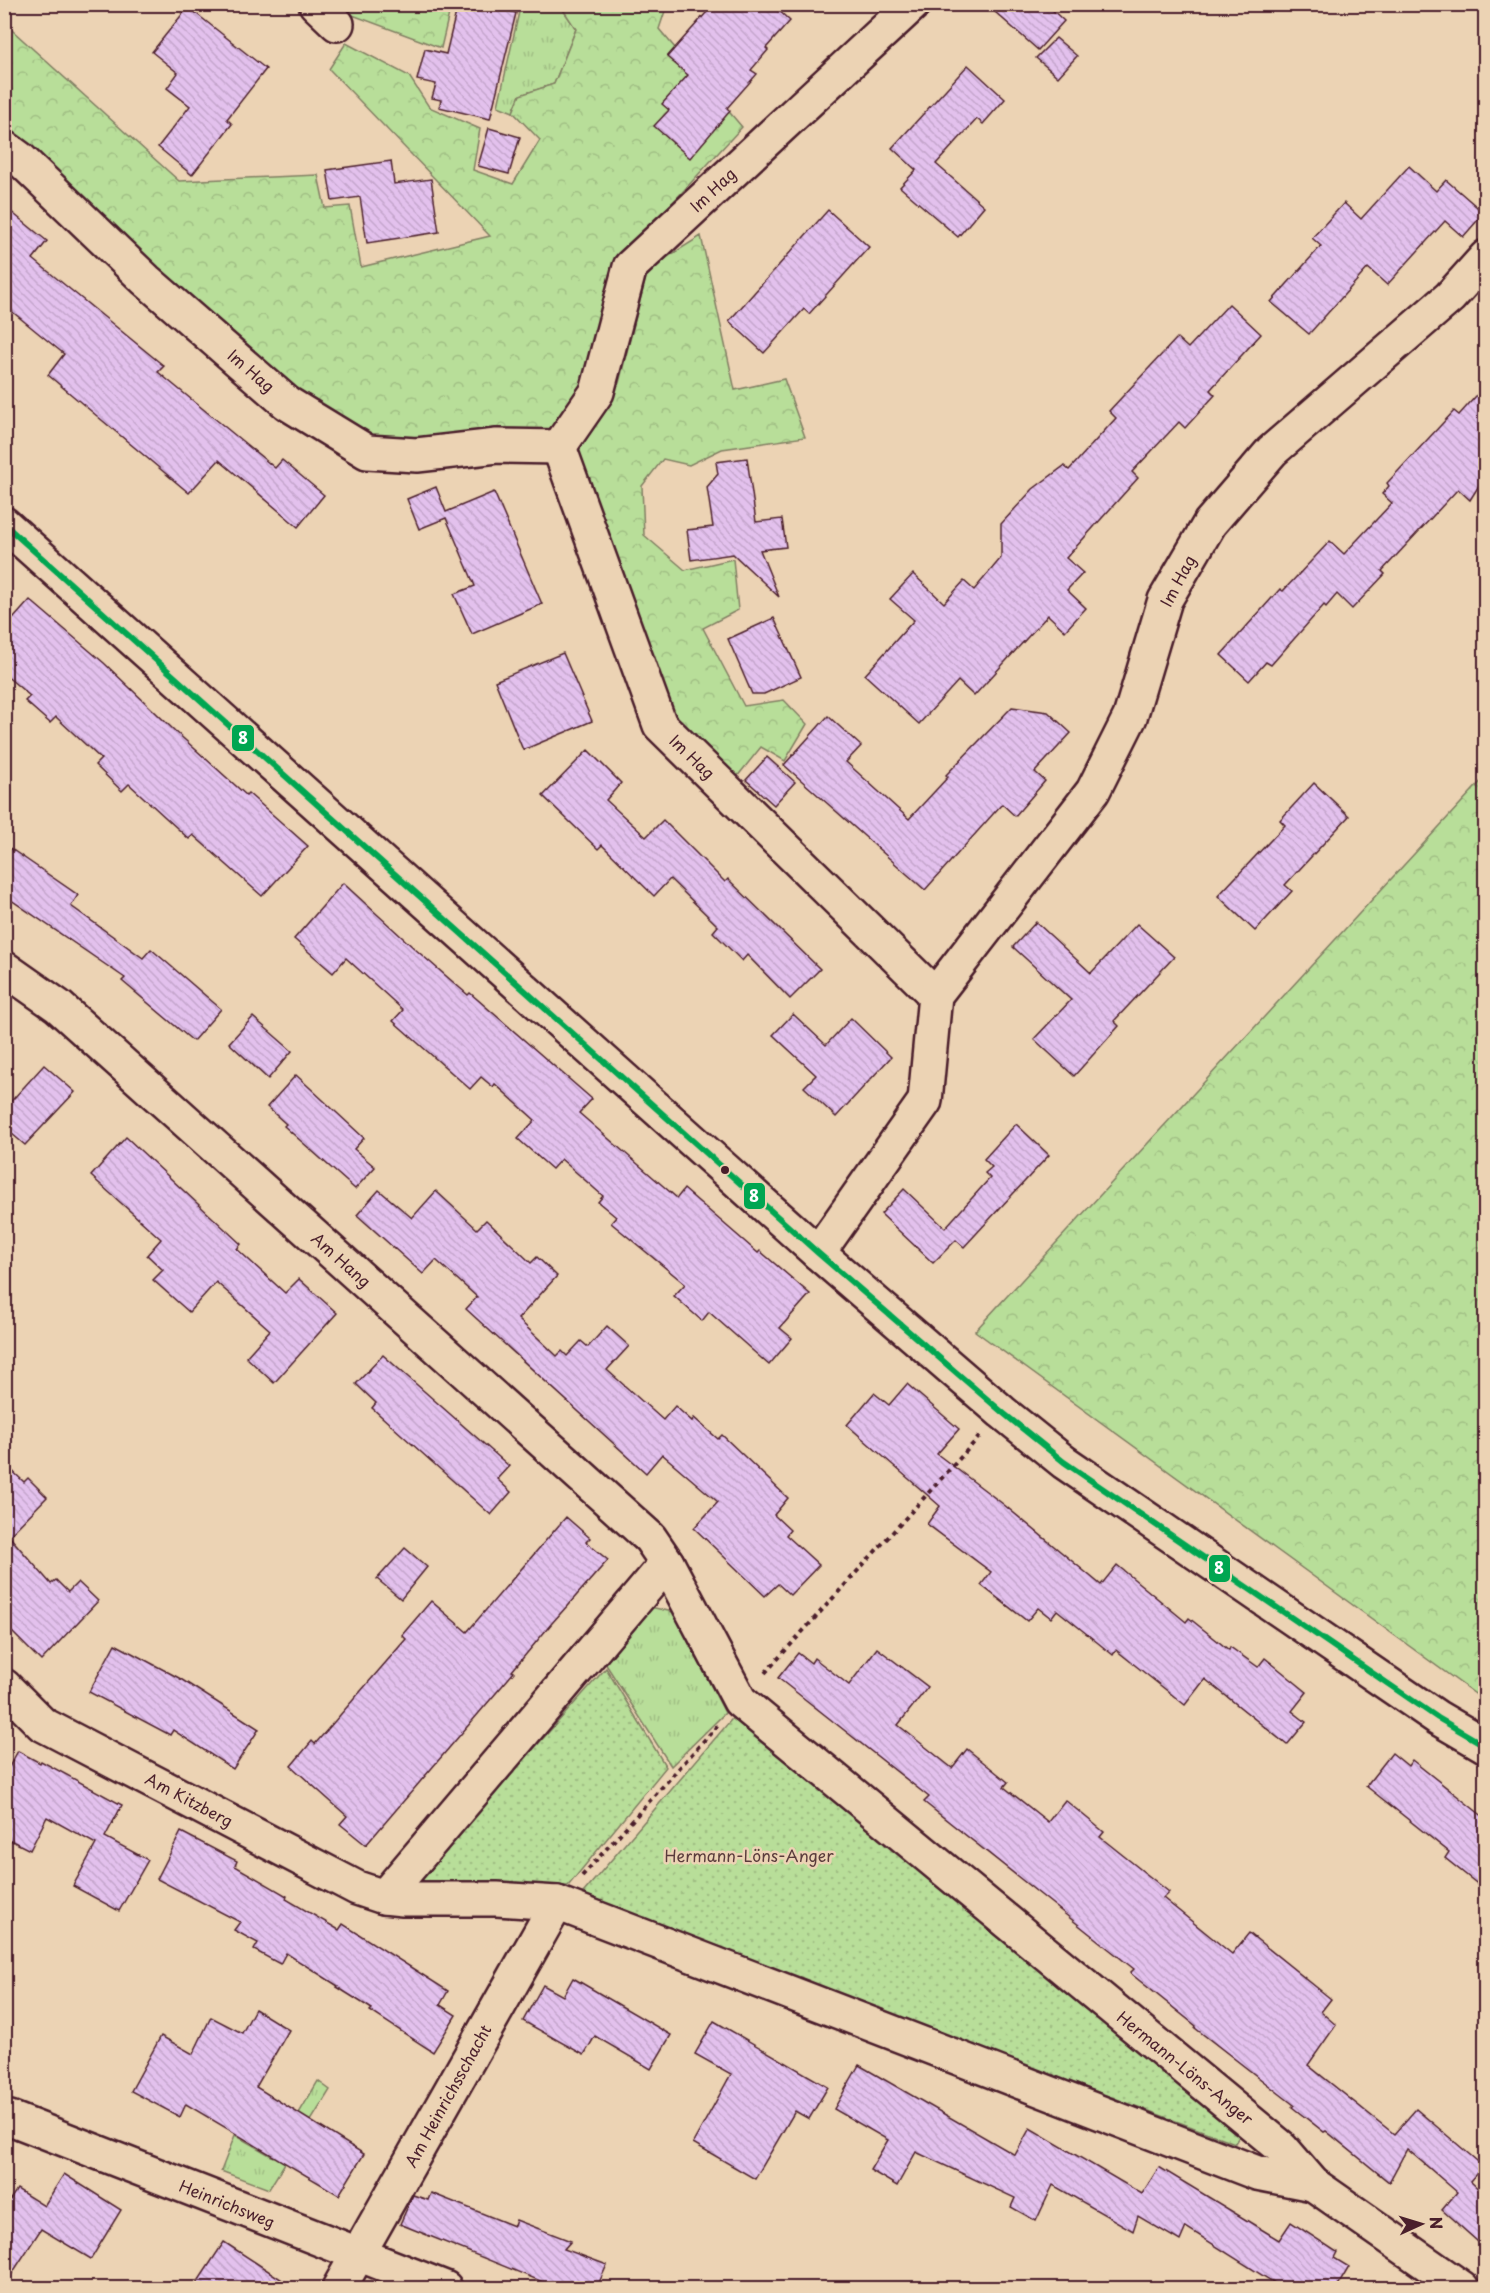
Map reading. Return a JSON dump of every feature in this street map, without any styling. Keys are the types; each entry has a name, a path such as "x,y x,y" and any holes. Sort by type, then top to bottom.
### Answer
{"street":[{"name":"Im Hag","path":"559,447 597,392 630,267 913,4"},
{"name":"Im Hag","path":"4,147 19,158 146,280 287,403 367,452 417,455 497,446 559,447"},
{"name":"Im Hag","path":"559,447 660,725 935,995 1094,791 1130,717 1165,600 1210,523 1272,451 1450,297 1485,257"},
{"path":"4,524 818,1253 1002,1412 1064,1462 1438,1718 1485,1746"},
{"name":"Am Hang","path":"4,968 58,1006 650,1538 667,1563"},
{"path":"818,1253 925,1101 935,995"},
{"path":"384,1897 667,1563"},
{"name":"Hermann-Löns-Anger","path":"667,1563 740,1701 1282,2148 1313,2184 1462,2289"},
{"name":"Am Kitzberg","path":"4,1686 42,1724 357,1888 384,1897"},
{"name":"Hermann-Löns-Anger","path":"384,1897 497,1899 557,1903 1257,2173 1313,2184"},
{"name":"Am Heinrichsschacht","path":"339,2289 557,1903"},
{"name":"Heinrichsweg","path":"10,2118 445,2289"}],"path":[{"path":"557,1903 1002,1412"}],"green space":[{"path":"347,5 451,5 441,48 347,13"},
{"path":"492,5 560,5 576,29 554,84 520,95 513,112 498,106 519,12"},
{"path":"560,5 667,5 659,29 742,127 618,262 592,379 556,439 368,446 166,282 5,132 4,23 179,181 318,175 325,208 350,206 361,267 490,236 329,69 346,43 409,76 429,107 480,129 473,170 513,184 540,140 513,112 520,95 554,84 576,29"},
{"path":"701,236 735,390 784,379 805,437 722,449 689,465 663,459 642,486 644,535 685,570 733,559 738,610 703,628 744,706 784,700 807,724 785,761 761,747 732,783 671,720 575,453 619,383 648,269"},
{"path":"1485,777 1485,1701 975,1331"},
{"path":"650,1607 673,1612 725,1713 671,1766 605,1663"},
{"path":"606,1668 666,1767 568,1886 416,1881"},
{"name":"Hermann-Löns-Anger","path":"736,1714 1240,2135 1235,2143 578,1899"},
{"path":"318,2081 330,2090 269,2189 221,2171 235,2135 273,2157"}],"building":[{"path":"458,4 481,4 516,13 490,119 439,107 441,100 432,98 436,84 417,80 425,49 446,54"},
{"path":"714,4 772,4 790,21 766,48 768,50 751,70 757,74 727,108 730,111 690,158 654,126 669,110 662,104 688,75 667,57"},
{"path":"986,4 1046,4 1064,21 1038,50"},
{"path":"188,7 266,69 227,119 232,124 192,175 158,147 190,106 167,88 178,73 152,52"},
{"path":"1056,38 1077,56 1058,77 1036,58"},
{"path":"968,65 1005,99 983,124 977,119 936,164 984,206 958,237 900,187 916,170 892,148"},
{"path":"489,128 520,137 509,174 478,166"},
{"path":"391,161 394,184 431,179 439,232 367,243 360,197 332,201 327,170"},
{"path":"1409,166 1436,191 1446,180 1484,213 1463,237 1445,221 1387,285 1368,268 1309,334 1271,302 1321,246 1312,238 1344,203 1361,219"},
{"path":"4,206 47,241 33,259 164,366 158,372 275,468 282,460 324,495 298,527 219,460 189,493 48,375 64,354 4,305"},
{"path":"828,210 869,247 809,314 804,309 764,353 729,321"},
{"path":"1229,304 1261,334 1210,390 1215,395 1185,428 1179,422 1132,472 1138,478 1066,558 1083,573 1067,590 1086,608 1065,631 1048,615 974,696 958,681 919,724 865,675 914,620 890,599 913,574 944,603 964,581 974,590 1001,558 1001,524 1033,489 1064,466 1069,470 1116,418 1109,411 1177,338 1188,348"},
{"path":"1485,386 1485,476 1470,500 1458,489 1382,571 1385,574 1352,609 1337,594 1326,607 1324,605 1271,665 1266,662 1249,681 1221,655 1280,589 1283,591 1330,541 1344,554 1392,503 1382,494 1389,486 1387,483 1454,411 1459,415"},
{"path":"747,458 756,522 782,519 786,547 760,550 779,597 733,554 691,560 687,530 713,527 707,487 718,474 716,462"},
{"path":"436,487 446,512 494,492 542,604 472,634 454,594 475,586 446,518 419,529 407,499"},
{"path":"30,600 104,663 246,795 248,793 308,846 262,896 193,835 189,839 129,784 122,791 95,765 101,759 56,717 50,723 25,701 30,696 4,674 4,629"},
{"path":"774,618 801,677 764,694 752,694 728,639"},
{"path":"563,653 592,721 523,750 495,681"},
{"path":"1012,707 1048,712 1071,733 1035,772 1045,781 1015,816 1002,804 925,890 784,765 828,716 861,746 846,762 909,819 948,777 946,775"},
{"path":"588,750 621,783 606,800 646,837 663,820 725,882 728,879 820,969 790,999 747,955 742,961 713,932 718,926 670,879 654,896 602,845 598,849 543,796"},
{"path":"767,757 795,782 774,805 746,780"},
{"path":"1314,783 1349,816 1285,885 1292,891 1255,931 1218,896 1285,825 1280,820"},
{"path":"4,844 78,895 71,906 143,958 151,949 221,1009 193,1041 122,981 125,978 4,895"},
{"path":"343,883 468,995 470,993 592,1099 579,1113 677,1198 684,1189 810,1294 780,1328 792,1338 769,1365 709,1312 702,1321 674,1296 685,1284 611,1223 616,1217 598,1202 603,1196 561,1159 552,1169 518,1139 535,1120 495,1084 493,1087 481,1077 470,1089 393,1021 403,1010 346,958 333,973 294,939"},
{"path":"1036,922 1091,973 1137,924 1174,957 1114,1021 1119,1026 1074,1076 1034,1039 1071,1000 1013,947"},
{"path":"793,1014 826,1045 851,1018 891,1057 836,1117 804,1087 816,1075 773,1035"},
{"path":"253,1017 292,1051 268,1079 229,1043"},
{"path":"44,1065 75,1092 25,1145 4,1127 4,1109"},
{"path":"296,1075 364,1138 354,1149 375,1167 355,1189 284,1126 286,1124 267,1107"},
{"path":"1016,1124 1049,1155 964,1247 956,1240 933,1263 881,1214 904,1189 945,1228 990,1178 985,1173 992,1167 984,1159"},
{"path":"126,1137 241,1244 237,1249 285,1293 299,1279 337,1313 274,1383 246,1357 270,1330 216,1282 189,1312 153,1280 163,1270 147,1255 161,1239 91,1176"},
{"path":"379,1190 412,1218 436,1191 477,1229 486,1220 531,1263 537,1257 557,1276 518,1319 557,1356 562,1351 567,1356 581,1341 588,1347 607,1326 629,1346 607,1370 663,1420 675,1406 692,1421 694,1418 718,1439 722,1435 788,1498 774,1515 790,1530 786,1535 819,1565 790,1595 778,1584 765,1596 694,1528 718,1502 662,1454 646,1473 466,1309 477,1297 436,1260 423,1274 357,1215"},
{"path":"383,1355 509,1466 497,1479 511,1492 491,1515 372,1408 376,1403 356,1384"},
{"path":"907,1384 959,1429 937,1454 1003,1504 1101,1585 1117,1565 1186,1622 1189,1618 1229,1650 1230,1647 1258,1667 1265,1658 1307,1692 1292,1711 1306,1722 1287,1745 1205,1679 1185,1705 1116,1650 1113,1655 1057,1610 1051,1618 1038,1608 1027,1621 981,1585 991,1572 927,1524 940,1506 847,1425 874,1393 889,1405"},
{"path":"4,1463 24,1482 28,1478 47,1497 9,1536 51,1584 56,1580 68,1592 78,1582 98,1601 41,1661 4,1624"},
{"path":"566,1517 590,1538 586,1542 608,1560 552,1623 512,1671 514,1672 366,1845 340,1824 347,1816 291,1766 312,1741 315,1744 406,1639 402,1635 431,1601 467,1632"},
{"path":"405,1548 427,1567 401,1599 377,1579"},
{"path":"115,1644 179,1678 259,1729 233,1769 173,1730 170,1735 89,1692"},
{"path":"877,1648 928,1687 898,1725 952,1768 967,1749 1008,1782 1004,1787 1048,1822 1065,1800 1104,1832 1100,1837 1169,1892 1163,1898 1232,1954 1249,1933 1331,1999 1321,2012 1336,2025 1308,2065 1394,2134 1416,2109 1483,2166 1470,2181 1485,2195 1485,2248 1442,2210 1457,2192 1407,2149 1389,2182 1195,2028 1196,2026 1130,1973 1134,1969 924,1802 929,1797 778,1678 798,1653 811,1663 814,1658 849,1685"},
{"path":"18,1751 122,1805 105,1837 148,1860 119,1911 73,1886 96,1844 47,1817 30,1850 4,1837 4,1776"},
{"path":"1392,1753 1408,1766 1412,1760 1485,1818 1485,1890 1445,1858 1449,1852 1366,1786"},
{"path":"181,1832 237,1861 235,1866 339,1930 343,1924 448,1991 440,2005 456,2015 433,2052 286,1953 280,1964 254,1950 258,1943 234,1930 240,1922 157,1879"},
{"path":"573,1978 671,2035 651,2069 595,2036 584,2055 523,2021 543,1985 563,1996"},
{"path":"255,2009 289,2030 256,2087 364,2154 339,2195 186,2104 180,2117 131,2091 161,2036 193,2054 211,2017 242,2033"},
{"path":"714,2021 828,2087 809,2119 795,2111 755,2179 693,2143 731,2074 695,2054"},
{"path":"859,2065 1015,2155 1030,2128 1142,2194 1159,2167 1279,2240 1291,2222 1337,2252 1334,2258 1349,2267 1336,2289 1284,2289 1186,2227 1180,2241 1138,2216 1133,2231 1053,2185 1036,2221 1011,2207 1015,2198 916,2152 897,2186 870,2170 888,2140 834,2109"},
{"path":"64,2174 121,2210 91,2259 41,2229 4,2286 4,2209 17,2189 44,2206"},
{"path":"431,2193 514,2226 516,2220 571,2241 564,2249 607,2265 596,2289 560,2289 400,2224 413,2195 428,2200"},
{"path":"224,2242 296,2289 193,2289"}],"transit line":[{"name":"8","path":"4,524 818,1253 1002,1412 1064,1462 1438,1718 1486,1746"}]}
